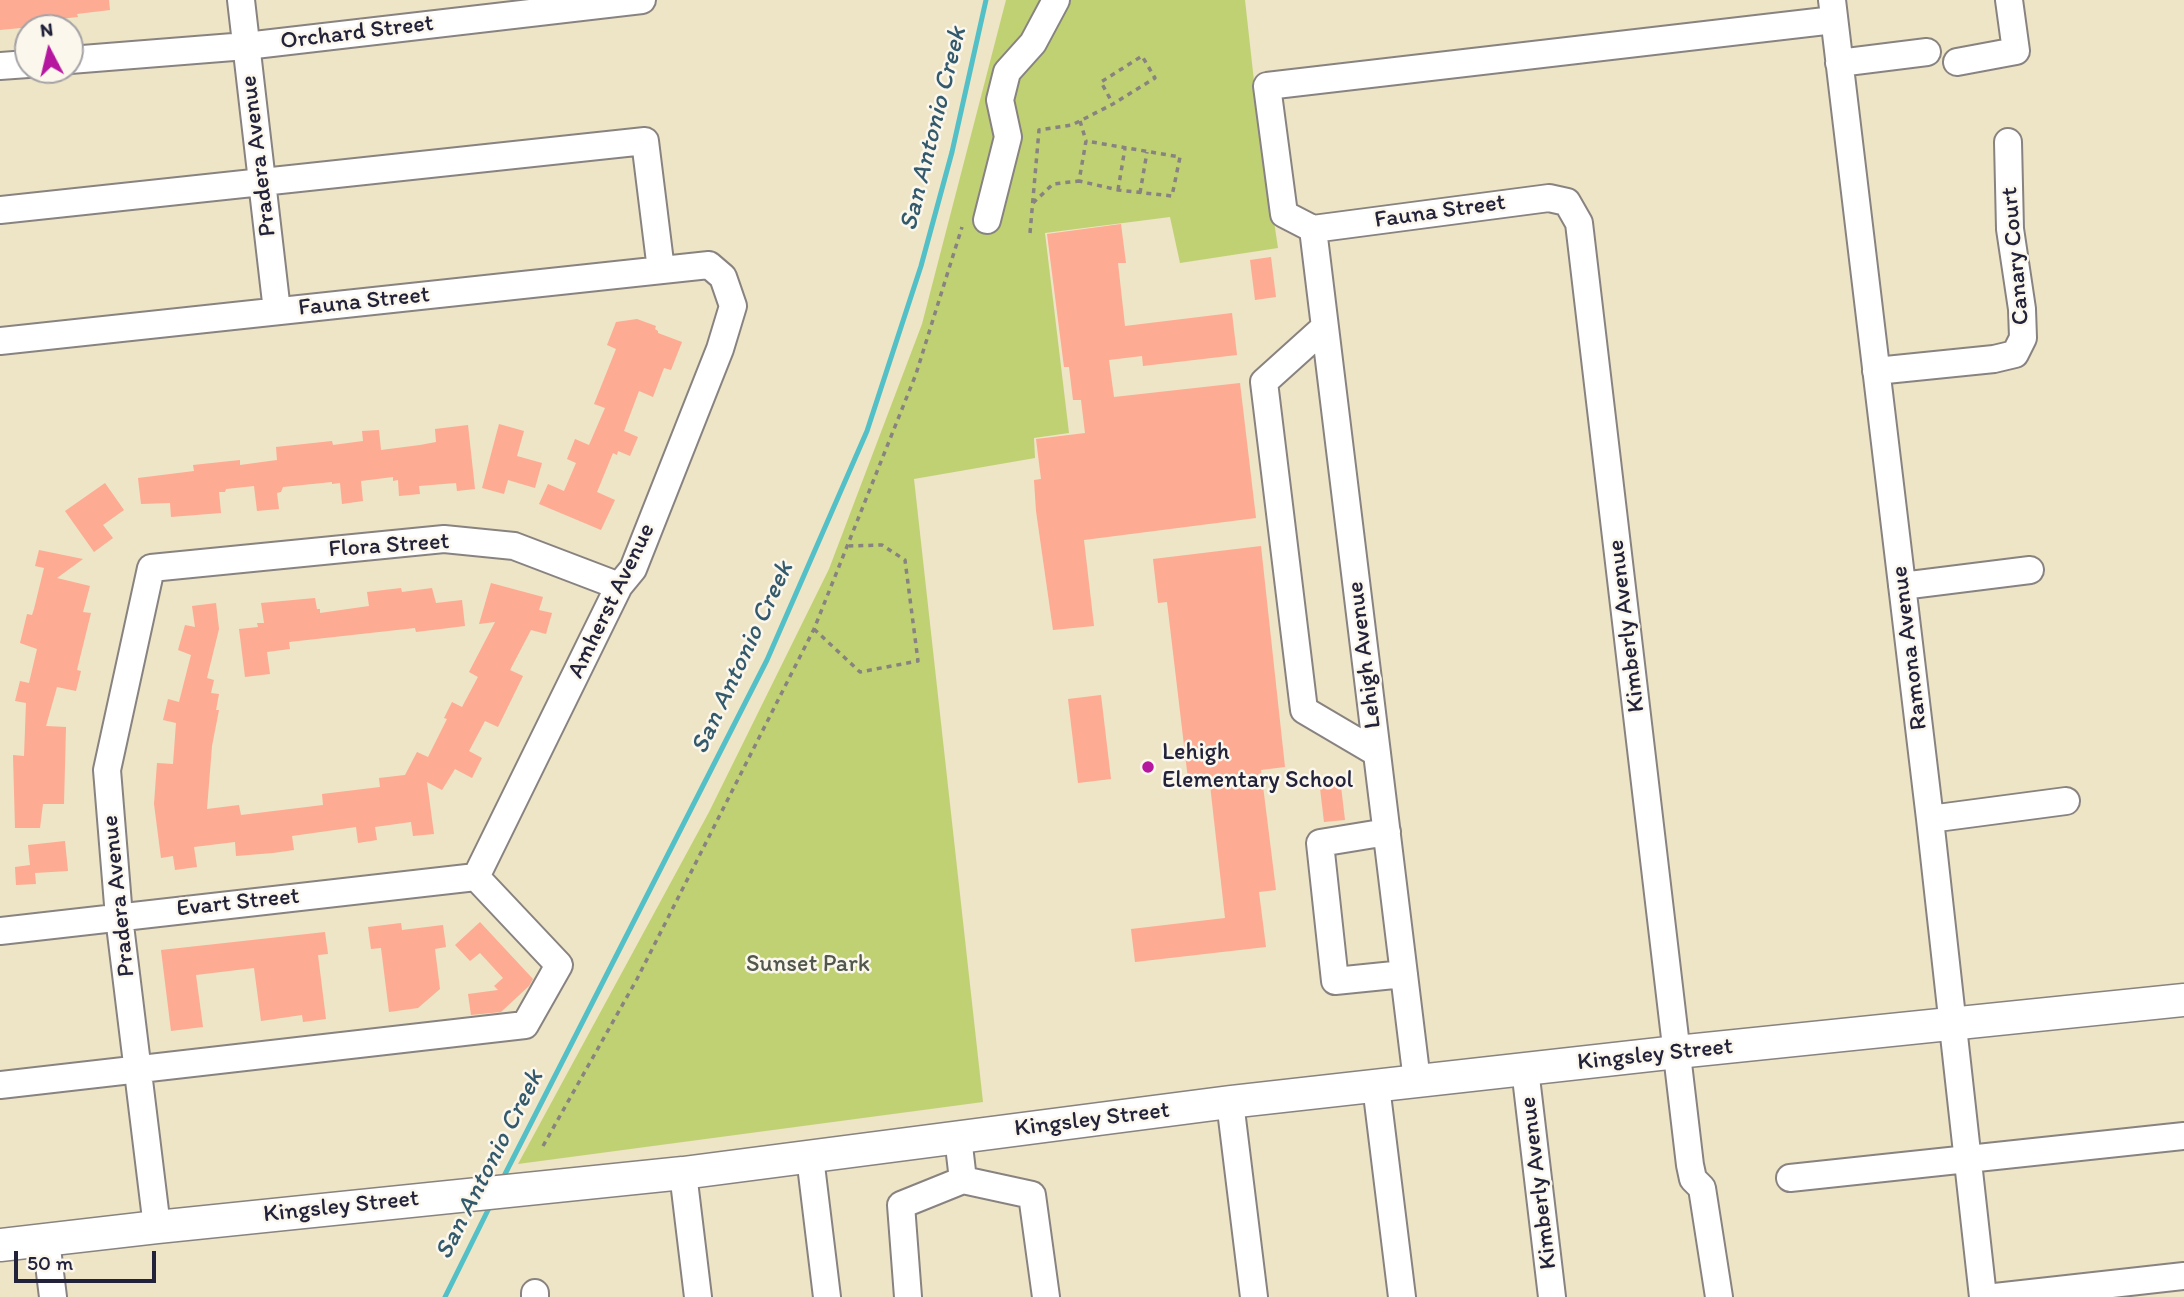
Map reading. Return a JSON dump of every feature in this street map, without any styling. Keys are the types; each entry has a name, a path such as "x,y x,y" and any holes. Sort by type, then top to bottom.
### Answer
{"main road":[{"name":"Kingsley Street","path":"0,1245 509,1189 683,1173 1230,1102 1417,1081 2184,1000"}],"street":[{"name":"Pradera Avenue","path":"241,0 277,311"},
{"name":"Orchard Street","path":"84,59 246,46 642,0"},
{"path":"974,223 1008,137 1000,100 1007,72 1033,43 1056,0"},
{"path":"1957,62 2016,51 2009,0"},
{"path":"1313,229 1284,214 1267,86 1833,10"},
{"name":"Ramona Avenue","path":"1833,10 1930,819 1983,1297"},
{"path":"1839,63 1927,52"},
{"path":"0,210 645,141 661,270"},
{"name":"Canary Court","path":"1876,371 1994,359 2015,354 2023,338 2022,309 2010,229 2008,142"},
{"name":"Fauna Street","path":"1313,229 1549,198 1567,202"},
{"name":"Kimberly Avenue","path":"1567,202 1579,223 1690,1165 1693,1179 1702,1188 1719,1297"},
{"name":"Lehigh Avenue","path":"1313,229 1417,1081"},
{"name":"Fauna Street","path":"0,341 709,265 723,277"},
{"name":"Amherst Avenue","path":"476,877 619,586 633,569 720,349 733,306 723,277"},
{"path":"1325,327 1264,382 1304,710 1377,753"},
{"name":"Flora Street","path":"151,568 444,539 514,546 619,586"},
{"name":"Pradera Avenue","path":"151,568 107,770 119,917 157,1227"},
{"path":"1902,586 2030,570"},
{"path":"1930,819 2066,801"},
{"path":"1387,832 1320,843 1335,981 1404,974"},
{"path":"0,1085 525,1024 559,965 476,877"},
{"name":"Evart Street","path":"0,930 476,877"},
{"name":"Kimberly Avenue","path":"1525,1069 1552,1297"},
{"path":"1376,1086 1402,1297"},
{"path":"1230,1102 1254,1297"},
{"path":"1790,1178 2184,1136"},
{"path":"958,1138 962,1180"},
{"path":"810,1157 827,1297"},
{"path":"683,1173 697,1297"},
{"path":"908,1297 901,1205 962,1180 1032,1195 1046,1297"},
{"path":"46,1240 53,1297"},
{"path":"1995,1297 2184,1276"}],"path":[{"path":"1030,233 1039,130 1072,125 1114,104 1155,78 1142,56 1101,82 1114,104"},
{"path":"1079,180 1086,141 1080,121"},
{"path":"1033,203 1053,184 1079,180 1118,190 1172,196 1180,157 1086,141"},
{"path":"1118,190 1125,148"},
{"path":"1140,193 1147,152"},
{"path":"543,1146 637,979 814,629 849,546 974,223"},
{"path":"814,629 860,672 918,661 905,560 882,545 849,546"}],"green space":[{"name":"Sunset Park","path":"1006,0 1245,0 1257,108 1278,248 1180,263 1170,217 1045,233 1069,433 1034,438 1035,458 914,479 983,1102 518,1164 709,812 829,569 922,324"}],"building":[{"path":"0,0 109,0 110,10 77,14 14,14 14,29 0,30"},
{"path":"1121,224 1126,263 1118,263 1125,326 1232,313 1237,355 1143,366 1142,356 1109,360 1114,397 1240,383 1256,518 1084,540 1094,626 1053,630 1036,511 1034,480 1041,479 1036,439 1085,433 1081,400 1073,400 1069,367 1064,367 1047,234"},
{"path":"1271,257 1276,297 1255,300 1250,260"},
{"path":"637,319 656,326 658,333 682,342 671,370 664,368 653,397 639,391 624,431 638,437 630,456 618,451 617,455 613,453 597,492 615,500 601,530 539,504 548,484 564,491 576,463 567,459 575,439 589,445 605,408 594,404 616,349 607,345 616,322"},
{"path":"499,424 524,431 517,456 542,463 535,488 508,480 504,494 482,488"},
{"path":"468,425 475,489 457,491 456,483 419,486 420,494 399,496 398,480 393,481 393,477 361,481 363,501 342,504 340,483 332,482 283,487 281,492 277,493 279,509 257,511 254,486 219,492 221,513 171,517 170,503 141,504 138,478 194,471 193,465 240,460 240,465 277,460 276,447 332,441 333,445 363,441 362,431 379,430 381,450 420,445 436,442 435,429"},
{"path":"105,483 124,510 103,525 113,538 94,552 65,511"},
{"path":"1261,546 1285,767 1261,770 1276,890 1259,892 1266,947 1135,962 1131,929 1225,918 1209,776 1188,779 1167,602 1158,603 1153,559"},
{"path":"39,550 83,559 57,578 90,586 83,612 91,613 77,670 81,671 76,691 57,687 46,726 66,727 64,804 43,804 40,828 15,828 13,755 24,756 26,703 15,701 20,681 29,683 37,649 20,643 27,614 32,615 34,609 44,568 35,566"},
{"path":"491,583 543,597 539,610 552,613 546,634 531,630 510,670 523,676 498,727 485,721 469,751 482,758 472,778 455,769 442,790 427,782 434,834 413,836 411,822 375,827 377,840 358,843 356,827 292,836 294,850 273,853 236,856 235,842 194,847 197,867 175,870 173,856 161,858 154,804 157,763 173,764 176,723 163,720 168,699 179,702 191,655 178,650 185,625 195,627 192,606 216,603 219,629 207,678 214,680 211,693 219,694 216,710 219,710 212,746 207,809 239,805 241,815 323,805 322,794 380,787 379,778 405,775 417,752 428,757 447,719 444,718 452,702 462,707 478,677 469,672 495,622 479,624"},
{"path":"401,588 402,592 432,588 436,603 462,600 465,626 416,632 415,628 289,642 290,649 267,652 270,674 245,677 239,629 258,627 257,623 264,623 261,603 315,598 320,613 369,606 367,592"},
{"path":"1101,695 1111,779 1078,783 1068,699"},
{"path":"1340,778 1345,820 1324,822 1319,780"},
{"path":"65,841 68,871 35,873 36,884 16,885 15,867 30,865 28,845"},
{"path":"480,922 533,979 501,1012 471,1015 468,994 498,990 494,986 503,978 480,953 470,961 455,945"},
{"path":"401,923 402,930 443,925 446,947 435,949 440,989 418,1008 389,1012 381,948 371,949 368,927"},
{"path":"325,932 328,954 318,955 326,1019 303,1022 302,1015 261,1021 254,968 196,975 203,1027 171,1031 161,950"}],"waterway":[{"name":"San Antonio Creek","path":"502,1180 767,660 867,431 921,266 952,152 986,0"},
{"name":"San Antonio Creek","path":"445,1297 492,1202"}],"place":[{"name":"Lehigh Elementary School","path":"1148,767"}]}
